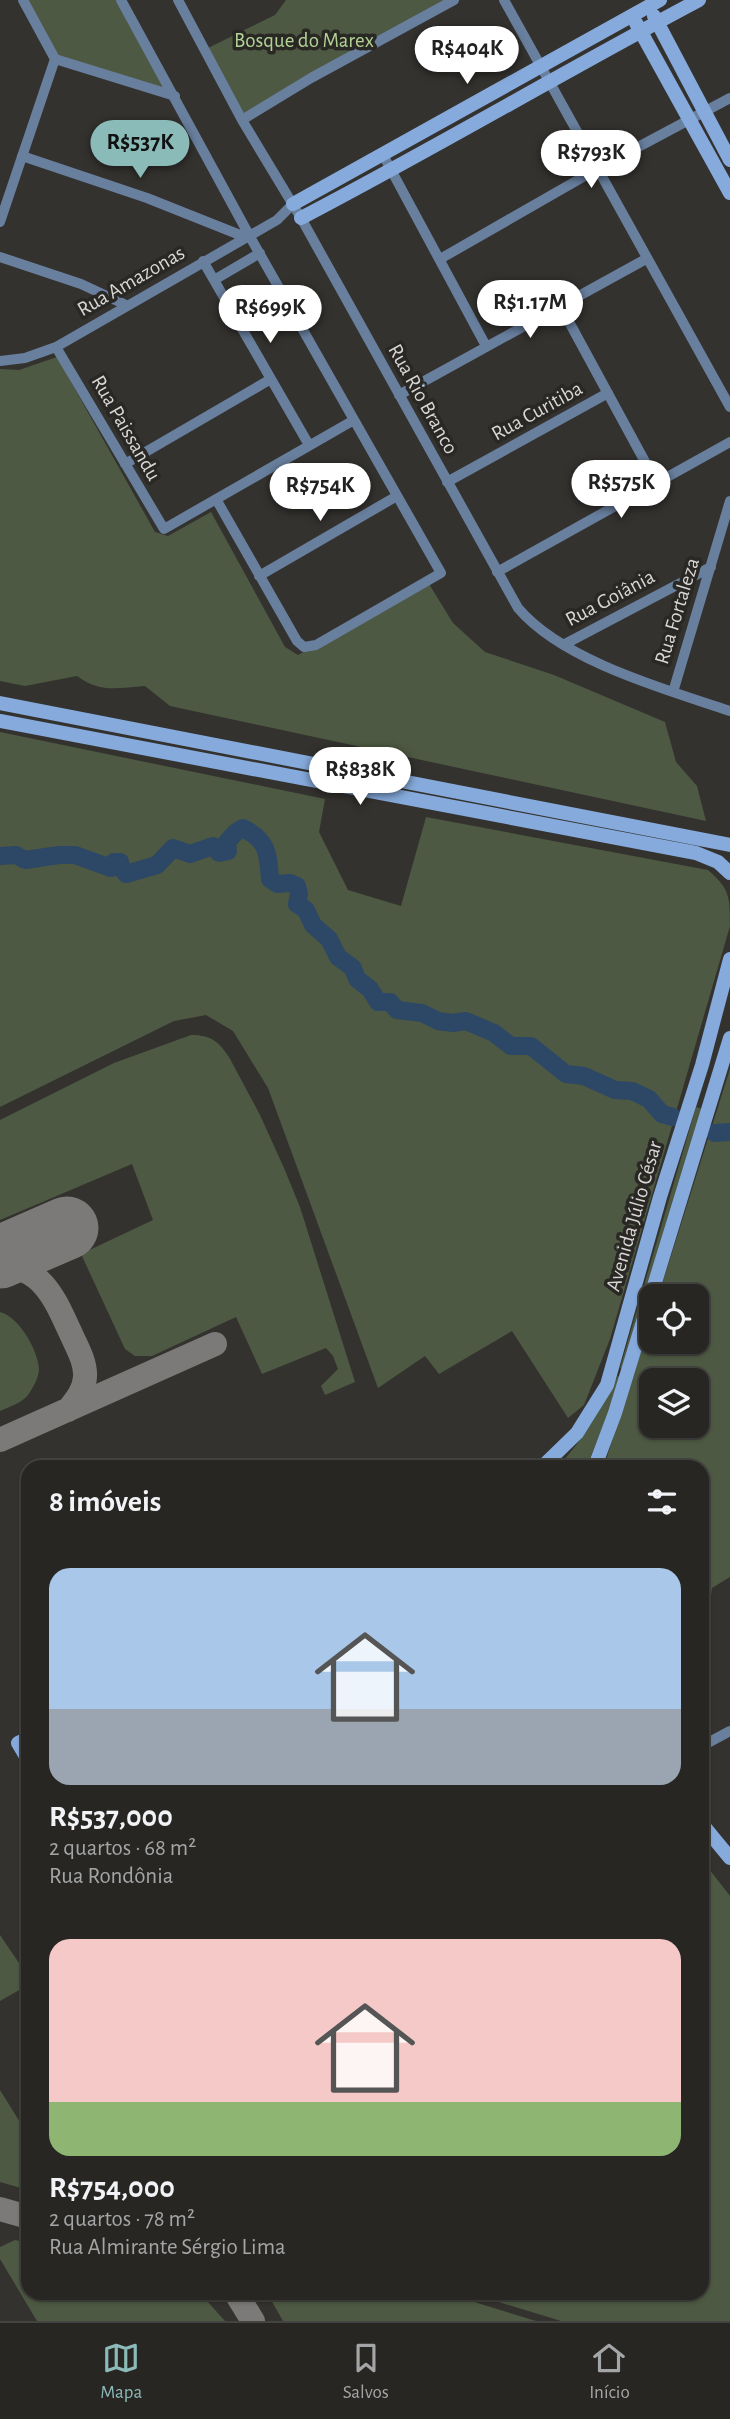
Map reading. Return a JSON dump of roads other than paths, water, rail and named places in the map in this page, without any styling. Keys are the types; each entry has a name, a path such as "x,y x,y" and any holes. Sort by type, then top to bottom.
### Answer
{"street":[{"path":"23,0 55,59 175,96"},
{"path":"121,0 175,96 247,236 260,253 397,496 440,573 338,633 307,648 297,641 216,499 354,420"},
{"name":"Rua Rio Branco","path":"178,0 242,120 301,218 518,608 549,637 592,660 730,711"},
{"path":"242,120 311,78 454,0"},
{"path":"504,0 730,407"},
{"path":"301,218 699,0"},
{"path":"293,204 654,3 657,22 730,160"},
{"path":"632,15 730,193"},
{"path":"0,222 55,59"},
{"path":"440,259 597,169 730,98"},
{"path":"382,153 486,346"},
{"path":"22,156 247,236"},
{"name":"Rua Amazonas","path":"0,361 25,358 56,347 277,220 293,204"},
{"name":"Rua Amazonas","path":"277,220 301,218"},
{"path":"214,280 260,253"},
{"path":"0,257 82,284 126,306"},
{"path":"399,395 646,259"},
{"path":"203,261 309,445"},
{"path":"561,307 656,482"},
{"name":"Rua Paissandu","path":"56,347 162,528 167,528 216,499"},
{"path":"125,464 271,379"},
{"name":"Rua Curitiba","path":"447,482 608,393"},
{"path":"497,572 730,442"},
{"path":"259,576 397,496"},
{"name":"Rua Fortaleza","path":"673,692 730,502"},
{"name":"Rua Goiânia","path":"565,644 711,566"},
{"path":"0,703 729,841"},
{"path":"0,720 696,853 718,862 730,873"},
{"name":"Avenida Júlio César","path":"549,1460 577,1433 607,1385 660,1197 702,1065 730,959"},
{"name":"Avenida Júlio César","path":"597,1460 615,1413 730,1038"},
{"path":"709,1742 730,1731"},
{"path":"709,1832 730,1858"}],"waterway":[{"path":"0,856 16,855 25,860 75,855 111,868 114,862 120,862 126,874 157,865 173,848 190,854 213,846 219,853 228,851 227,842 243,828 262,843 270,879 277,884 290,883 297,886 297,904 306,910 313,925 329,939 338,957 353,968 357,979 370,989 378,1002 390,1002 397,1010 422,1013 438,1021 466,1021 494,1033 511,1046 531,1046 566,1074 584,1076 615,1090 632,1091 649,1099 662,1114 673,1117"},
{"path":"715,1133 730,1132"}],"park label":[{"name":"Bosque do Marex","path":"304,40"}]}
